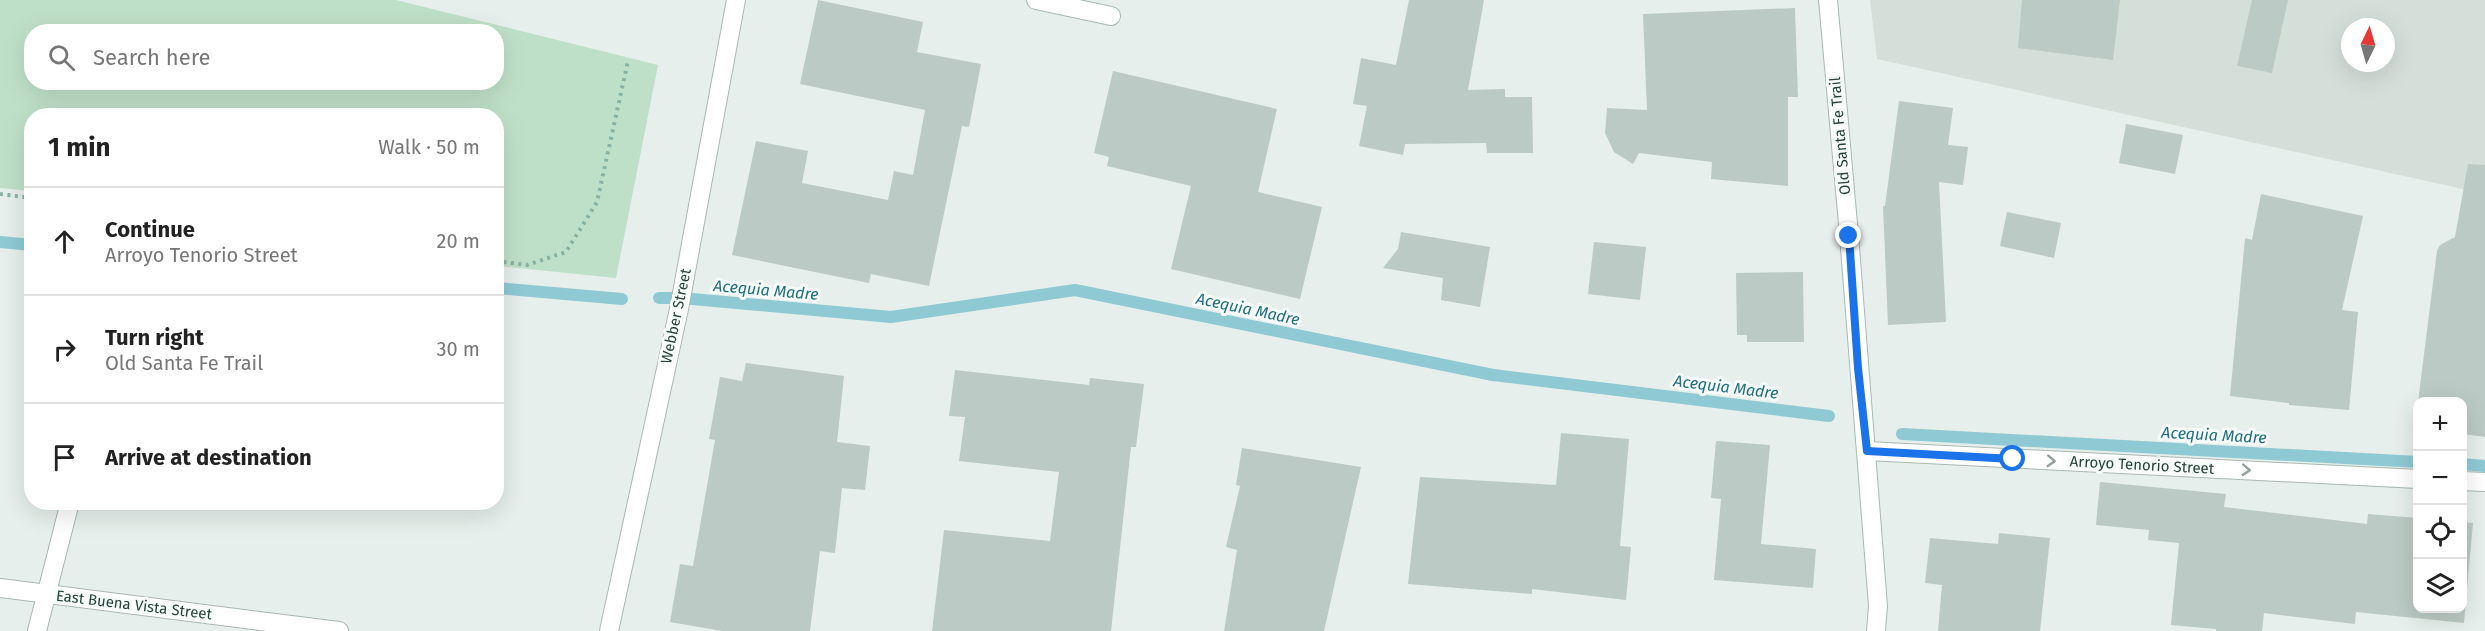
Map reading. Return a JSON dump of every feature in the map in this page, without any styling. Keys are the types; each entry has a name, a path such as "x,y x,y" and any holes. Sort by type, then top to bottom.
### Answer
{"street":[{"name":"Webber Street","path":"609,631 679,309 736,0"},
{"path":"1036,0 1111,16"},
{"name":"Old Santa Fe Trail","path":"1828,0 1867,451 1878,606 1876,631"},
{"name":"Arroyo Tenorio Street","path":"1867,451 2413,478"},
{"path":"2467,481 2485,482"},
{"path":"37,631 68,510"},
{"name":"East Buena Vista Street","path":"0,588 339,631"}],"path":[{"path":"504,262 527,265 566,252 597,202 628,60"},
{"path":"0,194 24,197"}],"shaded area":[{"path":"1870,0 2485,0 2485,194 1877,59"}],"green space":[{"path":"0,0 396,0 493,24 24,24 24,90 504,90 504,27 658,65 616,278 504,267 504,108 24,108 24,190 0,188"}],"building":[{"path":"818,0 923,22 917,52 981,64 969,127 962,126 929,286 871,274 869,283 732,255 756,141 808,151 802,183 888,200 894,171 913,175 925,110 800,84"},
{"path":"1409,0 1484,0 1468,90 1505,89 1505,97 1532,97 1533,153 1487,153 1486,143 1405,144 1403,155 1359,146 1367,106 1353,104 1361,58 1396,65"},
{"path":"2022,0 2120,0 2113,60 2018,48"},
{"path":"2252,0 2288,0 2272,73 2237,66"},
{"path":"1795,8 1798,97 1788,97 1788,186 1711,179 1712,162 1639,153 1633,164 1614,152 1605,133 1607,108 1647,110 1643,14"},
{"path":"1113,71 1277,109 1258,192 1322,207 1300,299 1171,269 1191,186 1107,166 1109,157 1094,153"},
{"path":"1899,101 1953,108 1948,145 1968,147 1963,185 1939,182 1946,322 1888,325 1883,206 1885,206"},
{"path":"2126,124 2183,135 2175,174 2119,163"},
{"path":"2468,164 2485,165 2485,437 2467,435 2467,397 2419,397 2437,251 2440,245 2455,237"},
{"path":"2261,194 2363,216 2342,310 2358,312 2349,410 2289,405 2289,403 2230,396 2245,238 2252,240"},
{"path":"2007,212 2061,223 2054,258 2000,246"},
{"path":"1401,232 1490,247 1480,307 1441,300 1443,278 1383,268 1398,249"},
{"path":"1594,242 1646,247 1640,300 1588,294"},
{"path":"1803,272 1804,342 1747,342 1747,335 1737,335 1736,273"},
{"path":"746,363 844,376 837,442 870,446 865,490 842,488 835,553 820,551 810,631 722,631 670,622 680,564 693,566 715,440 709,439 720,377 742,381"},
{"path":"955,370 1089,385 1090,378 1144,384 1136,447 1131,447 1111,631 932,631 944,530 1050,541 1059,472 959,461 965,417 949,416"},
{"path":"1561,433 1629,439 1620,546 1631,547 1626,600 1532,589 1532,594 1408,584 1420,477 1556,485"},
{"path":"1716,441 1770,445 1761,544 1816,549 1813,588 1714,580 1721,499 1711,498"},
{"path":"1242,448 1361,467 1324,631 1224,631 1237,550 1226,547 1240,486 1236,485"},
{"path":"2100,482 2226,494 2224,507 2367,524 2368,514 2413,518 2413,613 2465,613 2464,623 2356,612 2355,624 2264,613 2262,631 2216,631 2216,629 2171,625 2179,543 2148,540 2149,530 2096,525"},
{"path":"2467,522 2473,523 2467,590"},
{"path":"1999,533 2050,538 2040,631 1938,631 1942,585 1925,583 1930,538 1998,544"}],"waterway":[{"name":"Acequia Madre","path":"0,242 24,244"},
{"name":"Acequia Madre","path":"504,289 622,299"},
{"name":"Acequia Madre","path":"659,298 891,317 1075,290 1493,375 1829,416"},
{"name":"Acequia Madre","path":"1902,434 2413,462"},
{"name":"Acequia Madre","path":"2467,464 2485,466"}],"route":[{"path":"1849,236 1858,368 1867,451 2013,459"}]}
